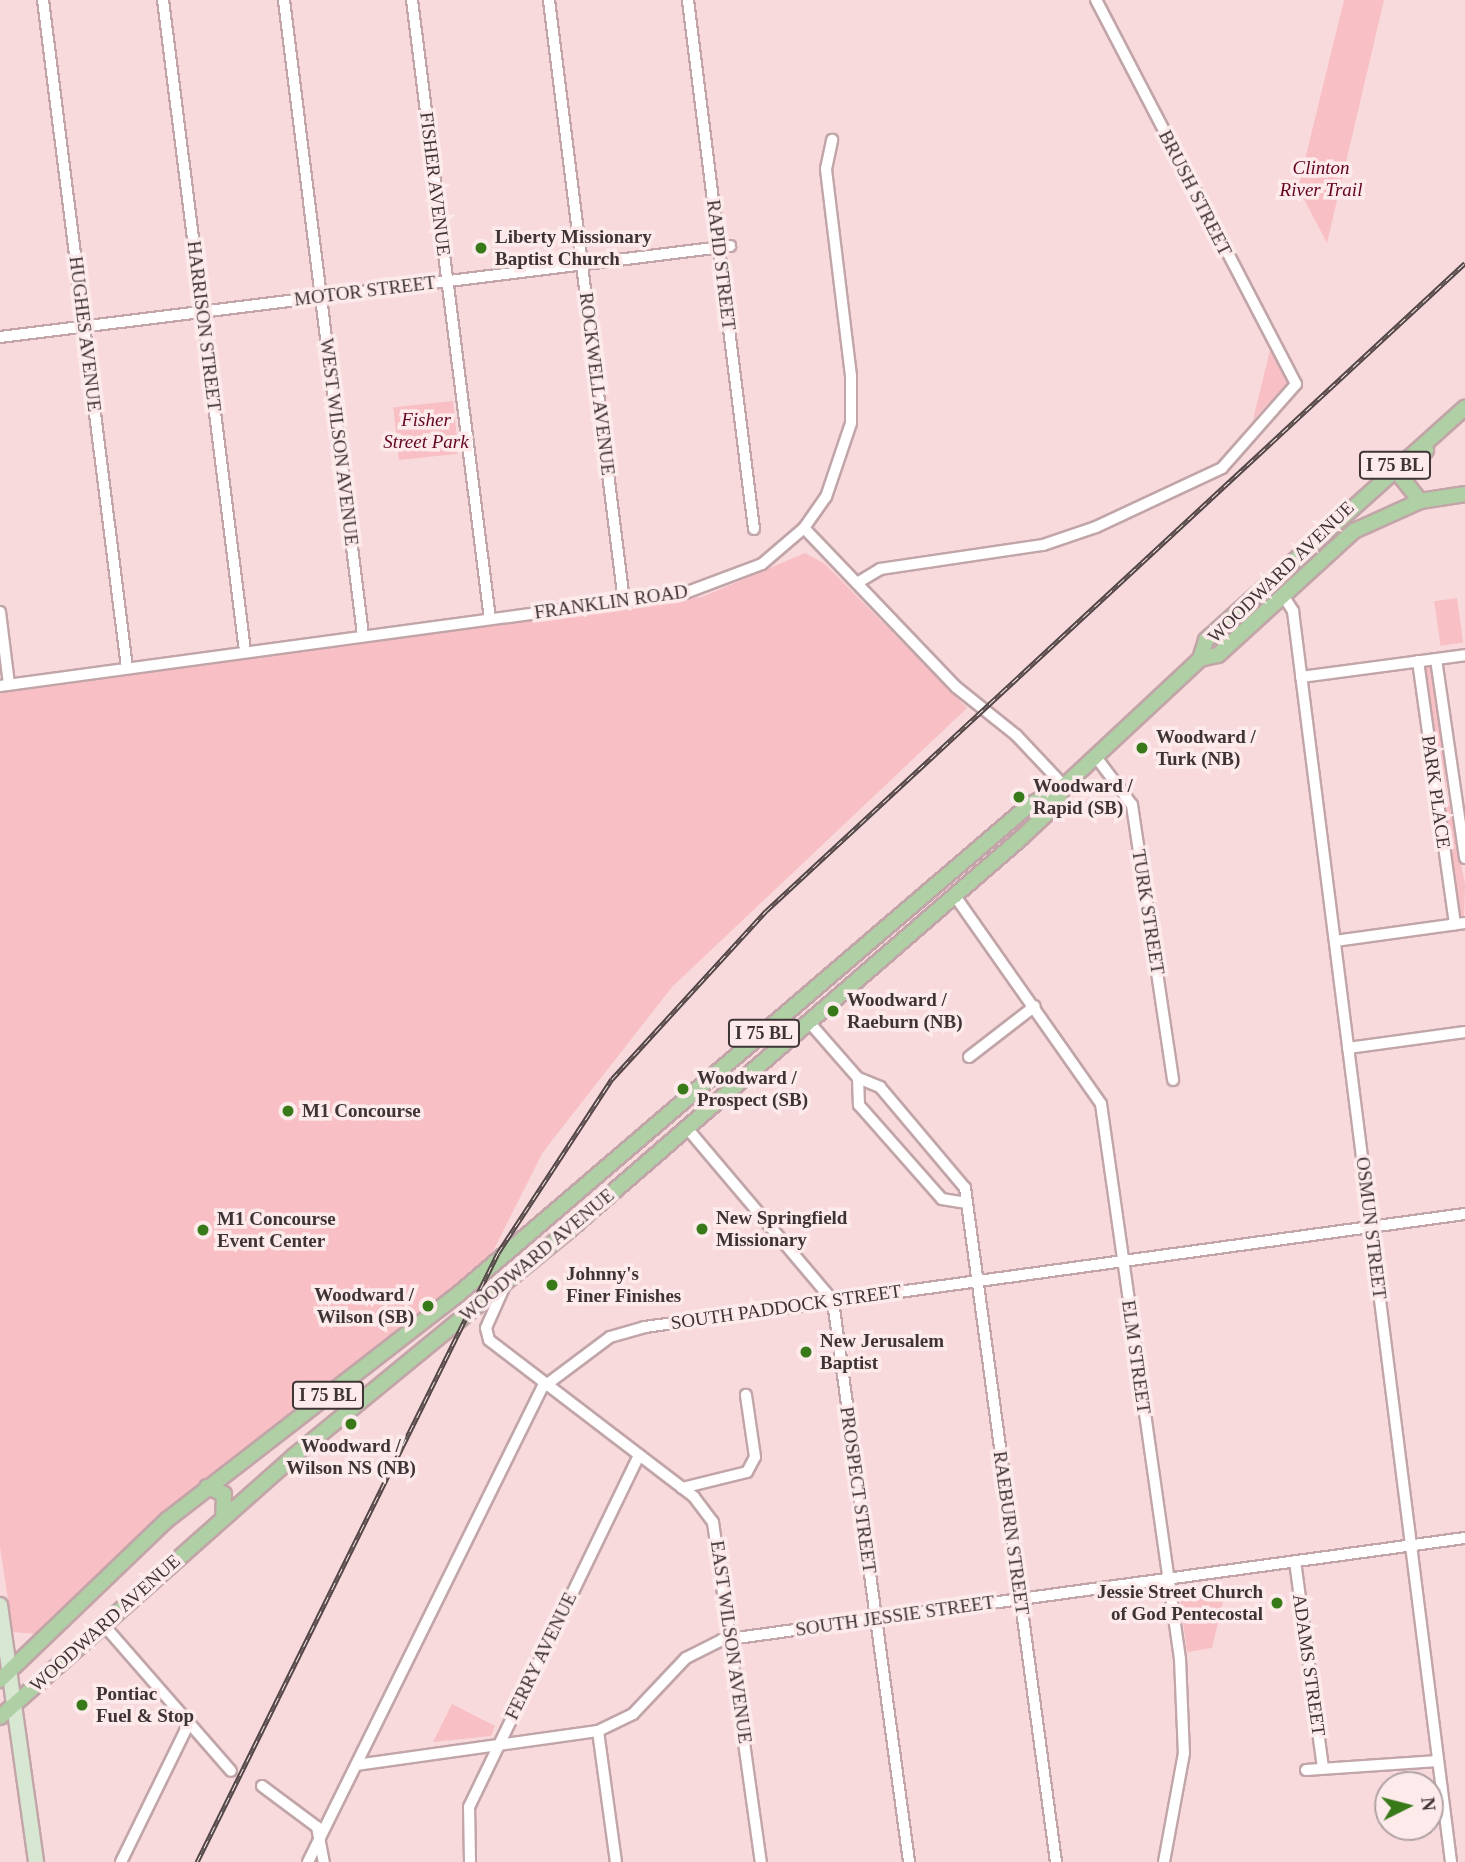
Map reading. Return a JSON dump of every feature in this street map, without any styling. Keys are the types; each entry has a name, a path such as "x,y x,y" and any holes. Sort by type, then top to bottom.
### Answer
{"main road":[{"path":"1420,501 1402,478 1465,408"},
{"name":"WOODWARD AVENUE","path":"0,1717 102,1623 223,1518 687,1128 1054,807 1064,786 1200,659 1206,640 1465,408"},
{"name":"WOODWARD AVENUE","path":"1200,659 1218,655 1353,531 1420,501 1465,494"},
{"name":"WOODWARD AVENUE","path":"5,1676 207,1487 455,1297 1043,793 1064,786"},
{"path":"809,1022 810,1010 859,968 852,958"},
{"path":"687,1128 676,1121 755,1053 762,1035"},
{"path":"207,1487 223,1494 223,1518"}],"street":[{"name":"HUGHES AVENUE","path":"43,0 127,668"},
{"name":"HARRISON STREET","path":"163,0 245,651"},
{"name":"WEST WILSON AVENUE","path":"284,0 363,635"},
{"name":"FISHER AVENUE","path":"412,0 490,619"},
{"name":"ROCKWELL AVENUE","path":"549,0 624,601"},
{"name":"RAPID STREET","path":"688,0 754,529"},
{"name":"BRUSH STREET","path":"857,583 885,567 1067,539 1222,468 1296,384 1096,0"},
{"name":"FRANKLIN ROAD","path":"5,685 624,601 729,581 769,559 804,528 837,476 852,415 826,169 832,139"},
{"name":"MOTOR STREET","path":"0,337 730,246"},
{"path":"804,528 1064,786"},
{"name":"OSMUN STREET","path":"1284,597 1293,611 1451,1862"},
{"path":"0,612 5,685"},
{"path":"1301,677 1465,655"},
{"name":"PARK PLACE","path":"1436,659 1461,796 1465,858"},
{"name":"PARK PLACE","path":"1418,661 1438,800 1460,923"},
{"name":"TURK STREET","path":"1096,757 1132,805 1173,1080"},
{"path":"1438,800 1461,796"},
{"name":"ELM STREET","path":"954,896 1099,1099 1168,1579 1184,1747 1164,1862"},
{"path":"1335,941 1460,923"},
{"path":"969,1057 1035,1006"},
{"name":"RAEBURN STREET","path":"809,1022 858,1078 880,1087 960,1178 967,1203 1056,1862"},
{"path":"1348,1048 1465,1032"},
{"path":"858,1078 859,1105 942,1199 967,1203"},
{"path":"687,1128 833,1301"},
{"name":"SOUTH PADDOCK STREET","path":"545,1383 626,1331 1465,1214"},
{"name":"EAST WILSON AVENUE","path":"507,1282 486,1335 682,1488 715,1528 761,1862"},
{"name":"PROSPECT STREET","path":"833,1301 909,1862"},
{"path":"308,1862 545,1383"},
{"path":"682,1488 747,1472 755,1457 746,1395"},
{"name":"FERRY AVENUE","path":"470,1862 467,1812 496,1746 639,1455"},
{"name":"SOUTH JESSIE STREET","path":"356,1765 598,1731 643,1706 690,1655 730,1639 1465,1538"},
{"name":"ADAMS STREET","path":"1295,1561 1323,1769"},
{"path":"0,1605 5,1676 14,1704 36,1862"},
{"path":"102,1623 231,1771"},
{"path":"121,1862 189,1723"},
{"path":"598,1731 615,1862"},
{"path":"1306,1770 1438,1760"},
{"path":"262,1786 321,1837 324,1862"}],"green space":[{"name":"Clinton River Trail","path":"1344,0 1384,0 1327,243 1298,188"},
{"path":"1270,350 1287,383 1253,420"},
{"name":"Fisher Street Park","path":"453,401 459,454 399,460 393,407"},
{"name":"M1 Concourse","path":"805,553 825,564 967,708 672,987 543,1152 490,1257 36,1634 13,1632 0,1547 0,690 702,597"},
{"path":"1457,598 1463,643 1440,646 1434,601"},
{"path":"1428,666 1434,669 1447,792 1440,789 1423,671"},
{"path":"1449,804 1465,884 1464,918 1458,915 1443,809"},
{"path":"1227,1585 1212,1648 1187,1652 1179,1591"},
{"path":"452,1704 495,1726 491,1736 433,1742"}],"railway":[{"path":"197,1862 498,1253 612,1079 766,911 1465,263"}],"place":[{"name":"Liberty Missionary Baptist Church","path":"481,248"},
{"name":"Woodward / Turk (NB)","path":"1142,748"},
{"name":"Woodward / Rapid (SB)","path":"1019,797"},
{"name":"Woodward / Raeburn (NB)","path":"833,1011"},
{"name":"Woodward / Prospect (SB)","path":"683,1089"},
{"name":"M1 Concourse","path":"288,1111"},
{"name":"New Springfield Missionary","path":"702,1229"},
{"name":"M1 Concourse Event Center","path":"203,1230"},
{"name":"Johnny's Finer Finishes","path":"552,1285"},
{"name":"Woodward / Wilson (SB)","path":"428,1306"},
{"name":"New Jerusalem Baptist","path":"806,1352"},
{"name":"Woodward / Wilson NS (NB)","path":"351,1424"},
{"name":"Jessie Street Church of God Pentecostal","path":"1277,1603"},
{"name":"Pontiac Fuel & Stop","path":"82,1705"}]}
